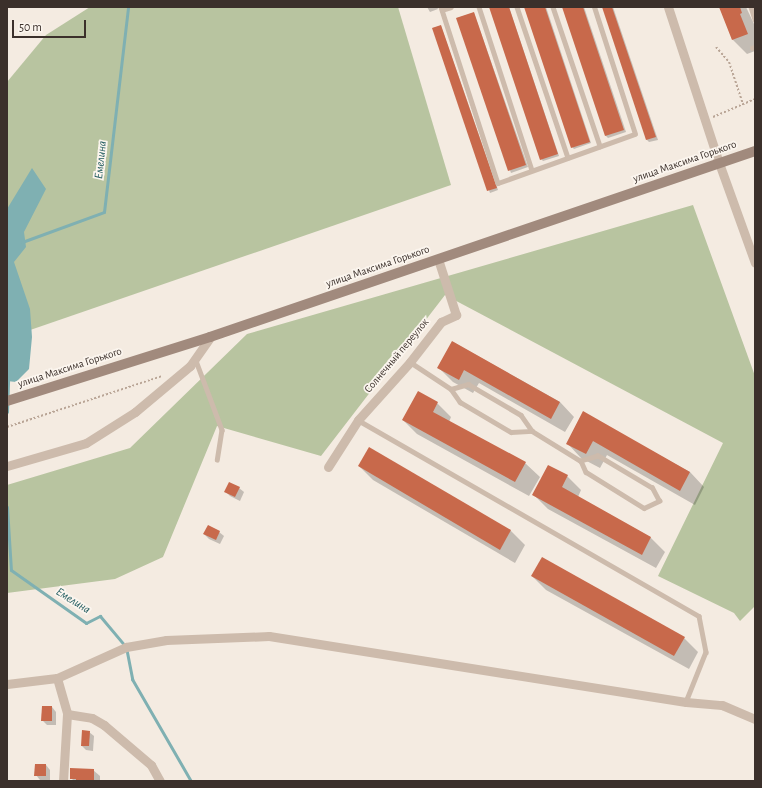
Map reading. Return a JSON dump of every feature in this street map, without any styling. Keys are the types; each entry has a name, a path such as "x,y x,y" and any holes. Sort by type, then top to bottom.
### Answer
{"main road":[{"name":"улица Максима Горького","path":"7,400 210,336 755,151"}],"street":[{"path":"668,7 719,163 755,263"},
{"name":"Солнечный переулок","path":"328,467 358,420 410,362 441,322 456,315 438,259"},
{"path":"7,466 86,443 135,412 190,366 210,336"},
{"path":"7,684 57,678 126,647 166,640 269,636 686,702 722,705 755,719"},
{"path":"57,678 67,714 63,781"},
{"path":"67,714 92,718 104,725 151,765 160,781"}],"lane":[{"path":"451,7 442,8 498,182 634,134 594,7"},
{"path":"479,7 532,170"},
{"path":"517,7 568,158"},
{"path":"553,7 600,146"},
{"path":"751,7 755,19"},
{"path":"195,358 222,430 217,460"},
{"path":"410,362 451,389 460,402 511,432 532,431"},
{"path":"451,389 468,384 521,415 532,431 581,461 586,472 644,508 659,502 652,488 598,456 581,461"},
{"path":"358,420 699,616 706,652 686,702"}],"path":[{"path":"716,47 729,62 743,104"},
{"path":"705,120 755,99"},
{"path":"7,426 168,374"}],"green space":[{"path":"90,7 398,7 451,185 7,338 7,82 46,35"},
{"path":"693,205 755,376 755,606 740,621 734,613 658,576 723,443 445,295 321,456 217,426 163,557 115,579 7,593 7,485 130,448 247,334"}],"water":[{"path":"32,168 46,189 24,232 26,247 14,262 30,309 32,337 29,369 16,382 7,381 7,209"}],"building":[{"path":"489,7 509,7 558,154 540,160"},
{"path":"524,7 545,7 590,142 571,148"},
{"path":"562,7 583,7 624,130 605,136"},
{"path":"602,7 612,7 656,137 646,140"},
{"path":"719,7 740,7 742,13 740,14 748,34 732,40"},
{"path":"474,12 526,165 508,171 456,18"},
{"path":"441,25 497,188 487,191 432,28"},
{"path":"452,341 560,402 551,419 464,370 459,380 437,368"},
{"path":"418,391 438,402 433,412 526,462 515,482 402,420"},
{"path":"583,411 690,472 680,491 593,441 586,454 566,444"},
{"path":"369,447 511,530 500,550 358,466"},
{"path":"548,465 568,475 562,487 651,537 642,555 532,495"},
{"path":"229,482 240,487 235,497 224,492"},
{"path":"208,525 220,531 216,540 203,534"},
{"path":"542,557 685,637 674,656 531,576"},
{"path":"42,706 52,706 52,721 41,721"},
{"path":"82,730 90,731 89,746 81,746"},
{"path":"35,764 46,764 46,776 34,776"},
{"path":"70,768 94,769 94,781 76,781 76,779 70,779"}],"waterway":[{"name":"Емелина","path":"22,242 104,212 128,7"},
{"name":"Емелина","path":"7,412 8,378"},
{"name":"Емелина","path":"7,507 11,570 86,623 100,616 126,647 132,679 191,781"}]}
